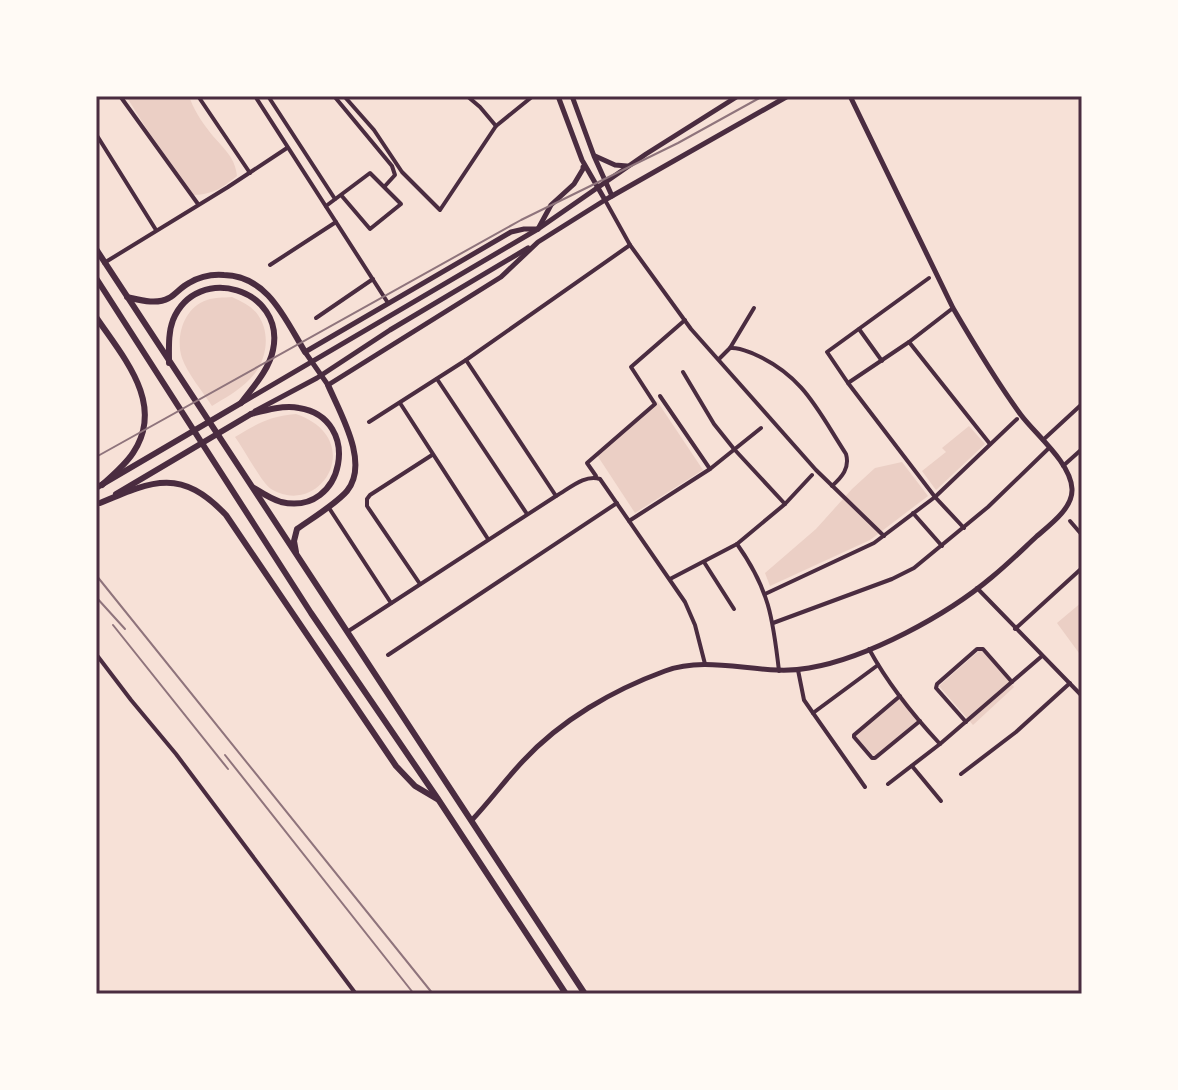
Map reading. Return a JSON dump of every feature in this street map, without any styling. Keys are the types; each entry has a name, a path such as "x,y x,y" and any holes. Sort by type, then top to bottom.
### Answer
{"main road":[{"path":"558,96 582,160 605,200"},
{"path":"572,96 612,196"},
{"path":"594,156 626,167 738,96"},
{"path":"98,505 317,378 390,330 605,200 788,96"},
{"path":"472,820 523,760 579,713 668,670 705,664 798,670 828,665 869,649 925,622 992,577 1047,527 1071,497 1072,486 1063,466 1022,415 953,308 850,96"},
{"path":"99,487 538,229 646,154"},
{"path":"538,229 551,205 574,184 583,169 582,160"},
{"path":"305,352 511,232 538,229"},
{"path":"328,385 501,277 538,242"},
{"path":"96,249 585,994"},
{"path":"127,297 161,301 204,277 227,275 243,278 268,295 328,385 352,443 356,463 354,478 347,491 297,529 294,535 297,556"},
{"path":"96,278 311,613 566,994"},
{"path":"169,363 170,330 179,309 187,300 219,287 231,288 252,297 268,315 274,348 265,370 241,403"},
{"path":"96,317 130,367 139,385 145,411 144,425 135,450 128,461 99,487"},
{"path":"251,414 291,407 309,410 330,426 340,450 339,467 331,483 319,496 302,503 281,502 251,486"},
{"path":"98,505 133,489 164,482 185,485 211,499 226,515 396,766 415,786 438,799"}],"street":[{"path":"120,96 198,204"},
{"path":"198,96 250,173"},
{"path":"255,96 388,303"},
{"path":"268,96 335,199"},
{"path":"334,96 392,166 395,175 385,186"},
{"path":"344,96 374,130 402,172 440,210 496,126 533,96"},
{"path":"467,96 496,126"},
{"path":"96,134 156,230"},
{"path":"104,263 287,148"},
{"path":"326,206 370,173 401,204 370,229 341,195"},
{"path":"605,200 630,245 718,360 832,486 884,536"},
{"path":"270,265 336,222"},
{"path":"369,422 466,360 630,245"},
{"path":"929,278 827,352 935,497 964,528"},
{"path":"316,318 373,279"},
{"path":"718,360 730,348 754,308"},
{"path":"848,383 953,308"},
{"path":"685,320 631,367 655,404 587,463 685,602 695,625 705,664"},
{"path":"859,329 882,361"},
{"path":"909,342 990,444"},
{"path":"730,348 742,349 770,361 806,391 848,461 846,470 832,486"},
{"path":"466,360 556,496"},
{"path":"683,372 714,424 785,504"},
{"path":"437,379 527,514"},
{"path":"660,396 710,469"},
{"path":"400,403 488,540"},
{"path":"1043,440 1082,404"},
{"path":"765,594 874,543 935,497 1017,419"},
{"path":"629,521 710,469 761,428"},
{"path":"773,623 914,568 964,528 1049,448"},
{"path":"1063,466 1082,449"},
{"path":"420,584 367,503 370,495 432,455"},
{"path":"670,579 737,544 785,504 812,475"},
{"path":"347,632 556,496 587,478 597,477"},
{"path":"388,655 617,503"},
{"path":"328,507 391,603"},
{"path":"913,513 942,546"},
{"path":"1070,521 1082,535"},
{"path":"737,544 765,594 773,623 779,671"},
{"path":"704,562 734,609"},
{"path":"1015,629 1082,568"},
{"path":"977,588 1082,696"},
{"path":"869,649 900,696 940,744"},
{"path":"966,722 936,688 947,675 977,649 983,649 1012,682"},
{"path":"96,654 176,754 356,994"},
{"path":"888,784 940,744 1042,656"},
{"path":"813,713 878,665"},
{"path":"798,670 804,700 865,787"},
{"path":"961,774 1016,732 1070,683"},
{"path":"1076,689 1082,684"},
{"path":"900,696 854,737 875,758 920,721"},
{"path":"912,766 941,801"}],"shaded area":[{"path":"126,96 189,96 203,123 230,157 237,176 217,190 194,195"},
{"path":"232,297 258,315 265,331 265,349 260,366 249,380 212,406 184,364 180,350 181,332 187,316 199,304 213,298"},
{"path":"657,401 703,470 635,513 597,455"},
{"path":"296,414 318,426 330,440 333,457 329,472 320,485 306,493 289,495 267,485 235,437 264,421"},
{"path":"969,426 985,444 936,490 922,471 946,452 942,448"},
{"path":"902,462 928,496 870,540 770,586 765,573 816,529 852,489 875,468"},
{"path":"1082,602 1082,650 1079,653 1057,623"},
{"path":"981,649 1014,687 973,725 939,686"},
{"path":"902,695 920,720 875,757 855,736"}],"railway":[{"path":"96,457 521,220 678,143 763,96"},
{"path":"96,575 433,994"},
{"path":"96,597 125,629"},
{"path":"113,625 228,769"},
{"path":"225,755 414,994"}]}
